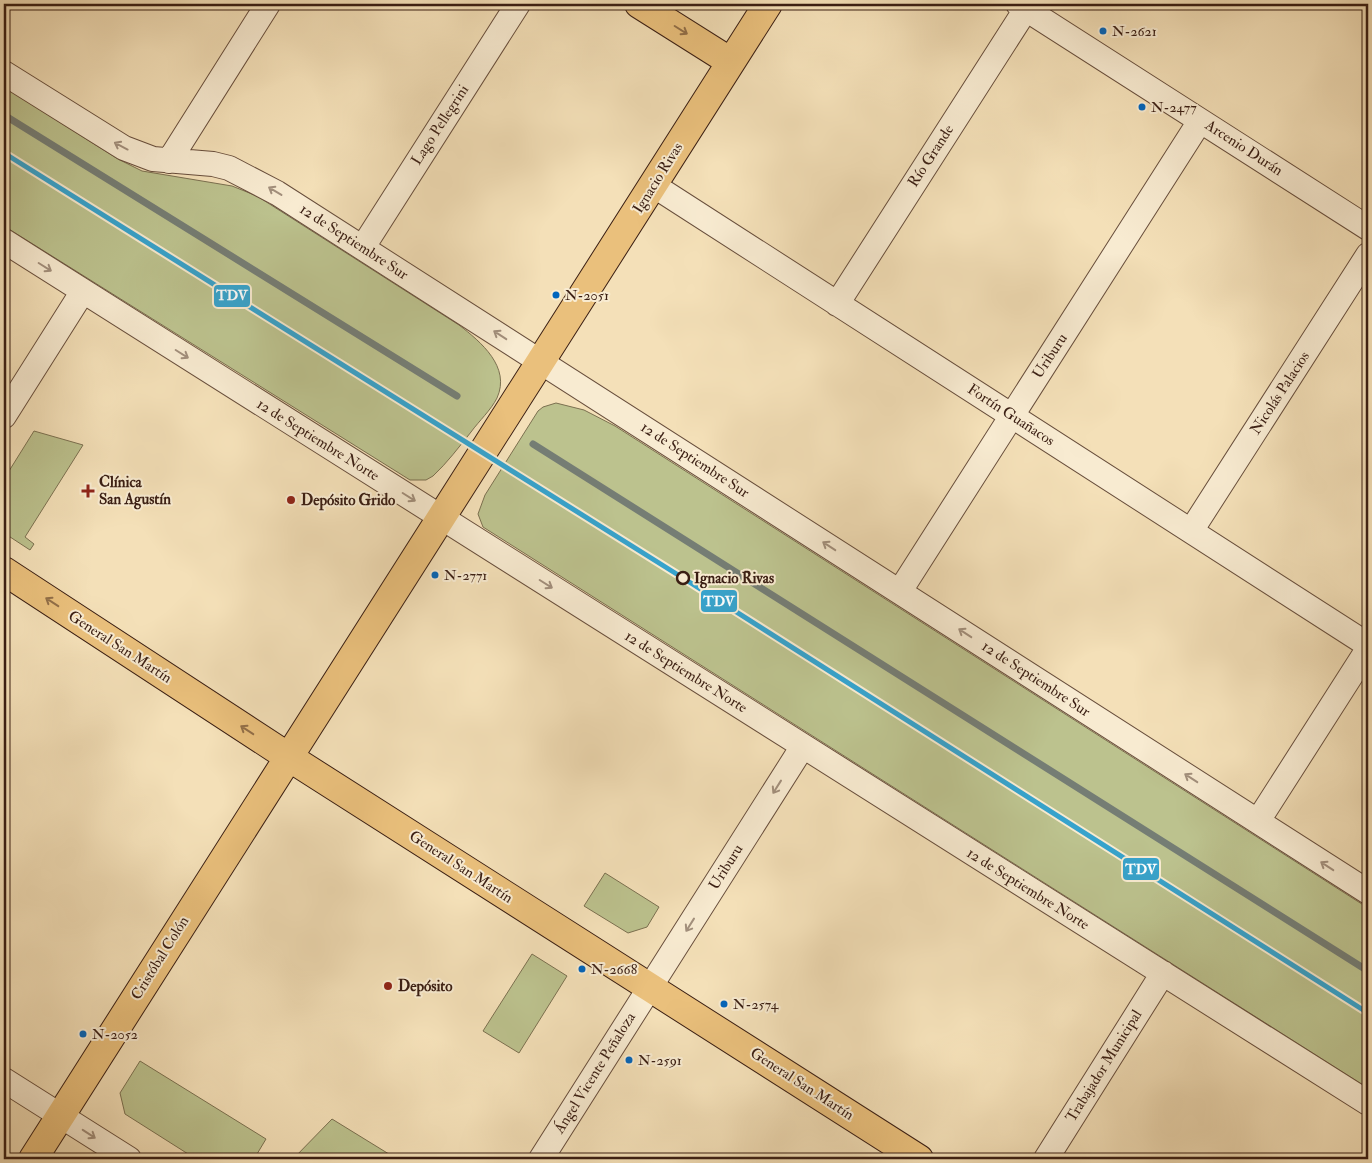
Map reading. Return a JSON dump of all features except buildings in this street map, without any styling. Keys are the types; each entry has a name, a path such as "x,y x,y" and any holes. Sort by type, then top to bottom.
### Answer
{"main road":[{"path":"640,4 731,62"},
{"name":"Ignacio Rivas","path":"287,756 442,518 768,4"},
{"name":"General San Martín","path":"4,571 287,756 919,1159"},
{"name":"Cristóbal Colón","path":"33,1159 287,756"}],"street":[{"name":"Lago Pellegrini","path":"363,247 518,4"},
{"name":"Arcenio Durán","path":"1022,6 1368,228"},
{"name":"Río Grande","path":"837,304 1022,6"},
{"path":"170,161 258,7"},
{"name":"12 de Septiembre Sur","path":"4,73 124,148 139,155 170,161 213,164 246,175 363,247 1368,892"},
{"name":"Uriburu","path":"900,591 1200,120"},
{"name":"Fortín Guañacos","path":"653,185 1368,645"},
{"name":"12 de Septiembre Norte","path":"4,241 1368,1103"},
{"name":"Nicolás Palacios","path":"1191,531 1368,255"},
{"path":"4,416 83,291"},
{"path":"1258,821 1368,649"},
{"name":"Uriburu","path":"650,987 803,746"},
{"name":"Trabajador Municipal","path":"1046,1159 1163,974"},
{"name":"Ángel Vicente Peñaloza","path":"541,1159 650,987"},
{"path":"4,1080 129,1159"}],"green space":[{"path":"4,87 118,159 142,171 232,186 257,196 459,325 476,339 492,356 497,366 500,376 500,387 497,398 453,455 433,476 426,480 410,480 4,226"},
{"path":"556,403 584,410 615,426 1368,908 1368,1088 483,527 478,514 485,495 538,411 543,407"},
{"path":"34,431 83,445 25,537 34,544 30,550 4,533 4,479"},
{"path":"605,873 659,907 647,927 628,933 584,906"},
{"path":"532,954 567,976 519,1053 483,1031"},
{"path":"140,1061 266,1139 254,1159 196,1159 125,1114 120,1093"},
{"path":"332,1119 397,1159 293,1159"}],"waterway":[{"path":"4,115 457,396"},
{"path":"533,444 1368,971"}],"transit line":[{"name":"TDV","path":"4,153 683,578 1368,1013"}],"place":[{"name":"N-2621","path":"1103,31"},
{"name":"N-2477","path":"1142,107"},
{"name":"N-2051","path":"556,295"},
{"name":"Clínica San Agustín","path":"88,491"},
{"name":"Depósito Grido","path":"291,500"},
{"name":"N-2771","path":"435,575"},
{"name":"Ignacio Rivas","path":"683,578"},
{"name":"N-2668","path":"582,969"},
{"name":"Depósito","path":"388,986"},
{"name":"N-2574","path":"724,1004"},
{"name":"N-2052","path":"83,1034"},
{"name":"N-2591","path":"629,1060"}]}
